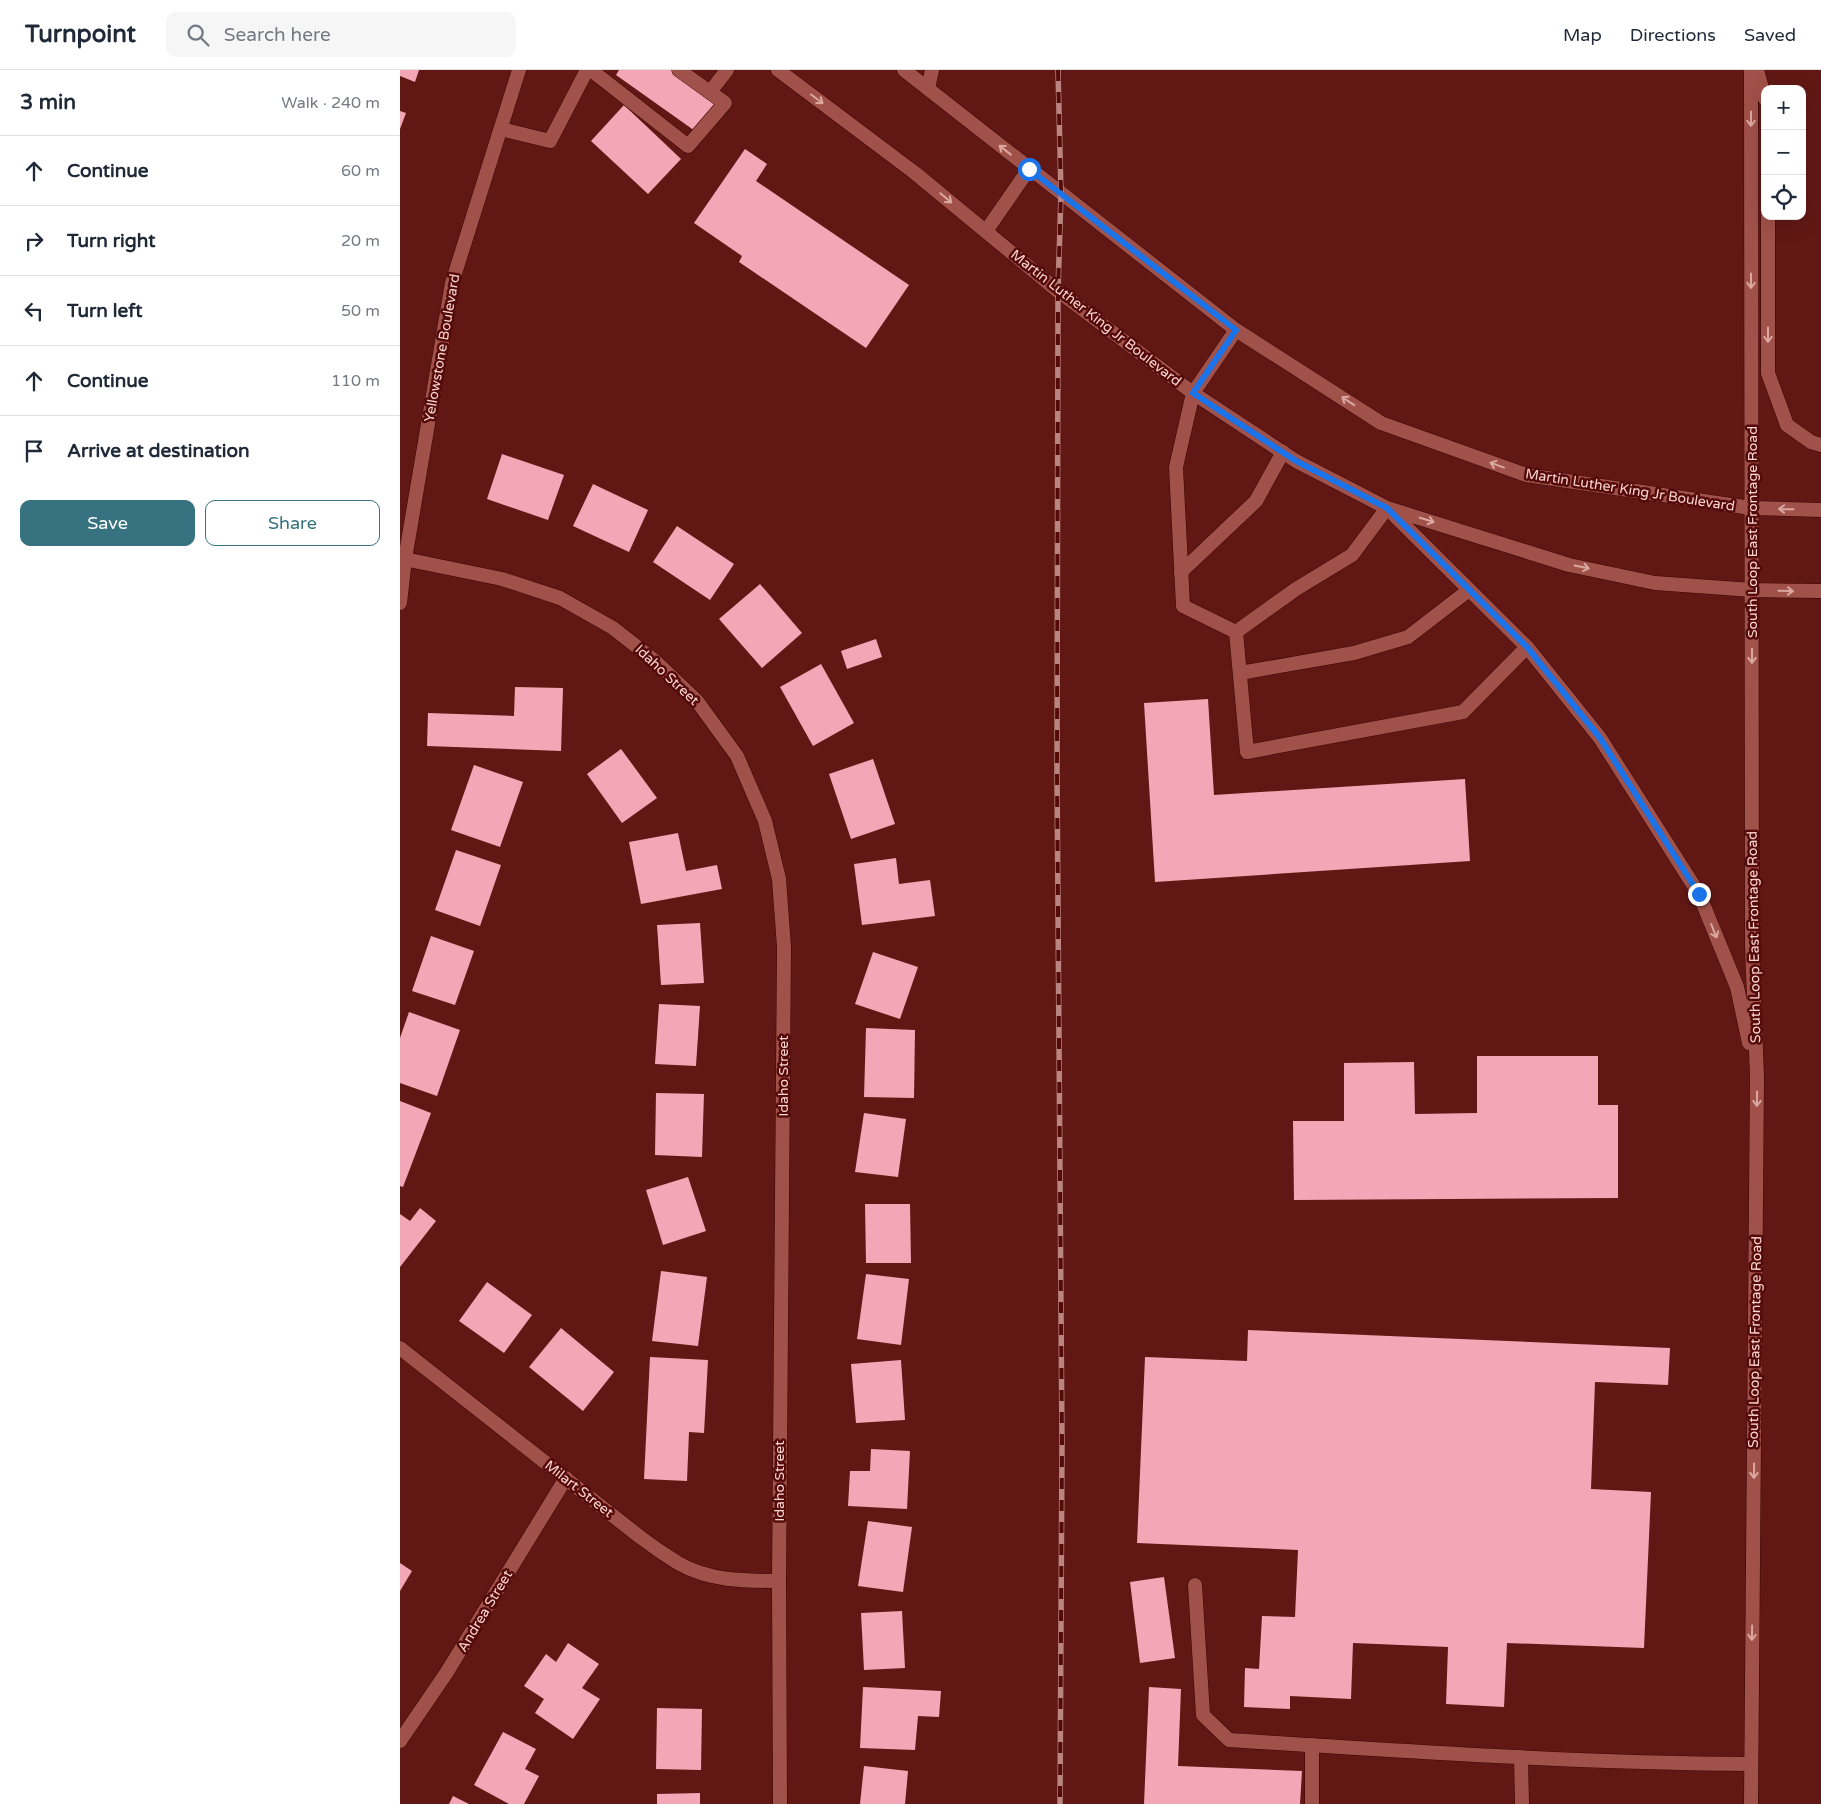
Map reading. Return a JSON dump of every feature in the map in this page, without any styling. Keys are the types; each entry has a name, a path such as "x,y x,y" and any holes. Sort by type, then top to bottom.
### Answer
{"main road":[{"name":"Yellowstone Boulevard","path":"400,602 402,558 452,282 519,70"},
{"path":"501,129 550,141 587,70"},
{"path":"591,70 688,146 725,103 679,70"},
{"path":"710,92 727,70"},
{"name":"Martin Luther King Jr Boulevard","path":"778,70 915,173 1058,291 1193,393 1296,461 1387,508 1569,564 1655,583 1752,590 1821,592"},
{"name":"Martin Luther King Jr Boulevard","path":"904,70 1236,330 1381,423 1526,475 1751,508 1821,510"},
{"path":"928,89 932,70"},
{"name":"South Loop East Frontage Road","path":"1751,70 1752,946 1757,1077 1751,1804"},
{"path":"1757,70 1761,85"},
{"path":"986,231 1029,169"},
{"path":"1768,220 1768,373 1787,425 1811,442 1821,445"},
{"path":"1236,330 1193,393 1176,467 1183,606 1236,632"},
{"path":"1181,572 1256,501 1282,452"},
{"path":"1236,632 1296,589 1352,555 1387,508 1527,647 1600,738 1699,894 1737,987 1757,1077"},
{"name":"Idaho Street","path":"402,558 502,579 560,598 612,628 656,661 697,701 737,756 765,820 779,879 784,947 779,1581 780,1804"},
{"path":"1240,673 1354,653 1408,637 1469,590"},
{"path":"1236,632 1247,752 1463,712 1527,647"},
{"name":"Milart Street","path":"400,1348 640,1537 679,1564 711,1577 739,1581 779,1581"},
{"name":"Andrea Street","path":"400,1741 448,1672 566,1478"},
{"path":"1195,1585 1203,1715 1229,1740 1521,1758 1679,1764 1751,1764"},
{"path":"1312,1745 1312,1804"},
{"path":"1521,1758 1522,1804"}],"building":[{"path":"400,70 419,70 415,82 400,76"},
{"path":"619,70 671,70 716,102 695,131 616,75"},
{"path":"624,105 681,159 648,194 591,141"},
{"path":"400,111 406,113 400,129"},
{"path":"745,149 767,164 756,181 909,285 866,348 739,262 742,256 694,223"},
{"path":"502,454 564,475 548,520 487,499"},
{"path":"593,484 648,510 629,552 573,526"},
{"path":"677,526 734,564 710,600 653,562"},
{"path":"760,584 802,633 762,668 719,619"},
{"path":"876,639 882,657 847,669 841,651"},
{"path":"821,664 854,723 813,746 780,687"},
{"path":"515,687 563,688 561,751 427,746 428,713 514,716"},
{"path":"1208,699 1214,795 1465,779 1470,861 1155,882 1144,703"},
{"path":"621,749 657,798 622,823 587,774"},
{"path":"873,759 895,824 851,839 829,774"},
{"path":"474,765 523,782 500,847 451,830"},
{"path":"678,833 686,871 717,865 722,889 641,904 629,842"},
{"path":"456,850 501,865 480,926 435,910"},
{"path":"896,858 899,884 930,880 935,916 862,925 854,864"},
{"path":"700,923 704,983 661,985 657,925"},
{"path":"431,936 474,951 455,1005 412,991"},
{"path":"873,952 918,967 900,1019 855,1004"},
{"path":"659,1004 700,1006 696,1066 655,1064"},
{"path":"409,1012 460,1030 437,1096 400,1083 400,1038"},
{"path":"866,1028 915,1030 914,1098 864,1097"},
{"path":"1477,1056 1598,1056 1598,1105 1618,1105 1618,1198 1294,1200 1293,1121 1344,1121 1344,1063 1414,1062 1415,1114 1477,1113"},
{"path":"656,1093 704,1094 702,1157 655,1155"},
{"path":"400,1101 431,1113 403,1187 400,1186"},
{"path":"864,1113 906,1119 898,1177 855,1172"},
{"path":"688,1177 706,1231 663,1245 646,1190"},
{"path":"865,1204 910,1204 911,1263 866,1263"},
{"path":"420,1208 436,1221 400,1267 400,1214 410,1221"},
{"path":"661,1271 707,1277 698,1346 652,1341"},
{"path":"866,1274 909,1279 901,1345 857,1339"},
{"path":"487,1282 532,1315 504,1353 459,1321"},
{"path":"561,1328 614,1372 583,1411 529,1367"},
{"path":"1248,1330 1670,1348 1668,1385 1595,1382 1591,1489 1651,1492 1644,1648 1507,1643 1504,1707 1446,1704 1448,1647 1353,1643 1351,1699 1290,1696 1290,1709 1244,1707 1245,1668 1259,1669 1262,1616 1295,1617 1298,1550 1137,1543 1145,1357 1247,1361"},
{"path":"650,1357 708,1360 704,1433 689,1432 687,1481 644,1479"},
{"path":"901,1360 905,1420 856,1423 851,1364"},
{"path":"871,1449 910,1451 907,1509 848,1506 850,1471 870,1471"},
{"path":"868,1521 912,1527 903,1592 858,1586"},
{"path":"400,1563 412,1571 400,1591"},
{"path":"1164,1577 1175,1658 1140,1663 1130,1582"},
{"path":"902,1611 905,1668 864,1670 861,1613"},
{"path":"568,1643 599,1664 582,1688 600,1699 573,1739 535,1713 544,1699 524,1686 546,1654 556,1662"},
{"path":"863,1687 941,1691 939,1717 918,1716 915,1750 860,1748"},
{"path":"1149,1687 1181,1689 1178,1766 1302,1771 1300,1804 1144,1804"},
{"path":"657,1708 702,1709 701,1770 656,1769"},
{"path":"503,1732 536,1749 525,1769 539,1776 524,1804 509,1804 474,1785"},
{"path":"864,1766 908,1771 905,1804 860,1804"},
{"path":"700,1793 700,1804 657,1804 657,1794"},
{"path":"453,1796 469,1804 449,1804"}],"railway":[{"path":"1058,70 1061,193 1058,291 1057,773 1062,1444 1060,1804"}],"route":[{"path":"1029,169 1236,330 1193,393 1296,461 1387,508 1527,647 1600,738 1699,894"}]}
